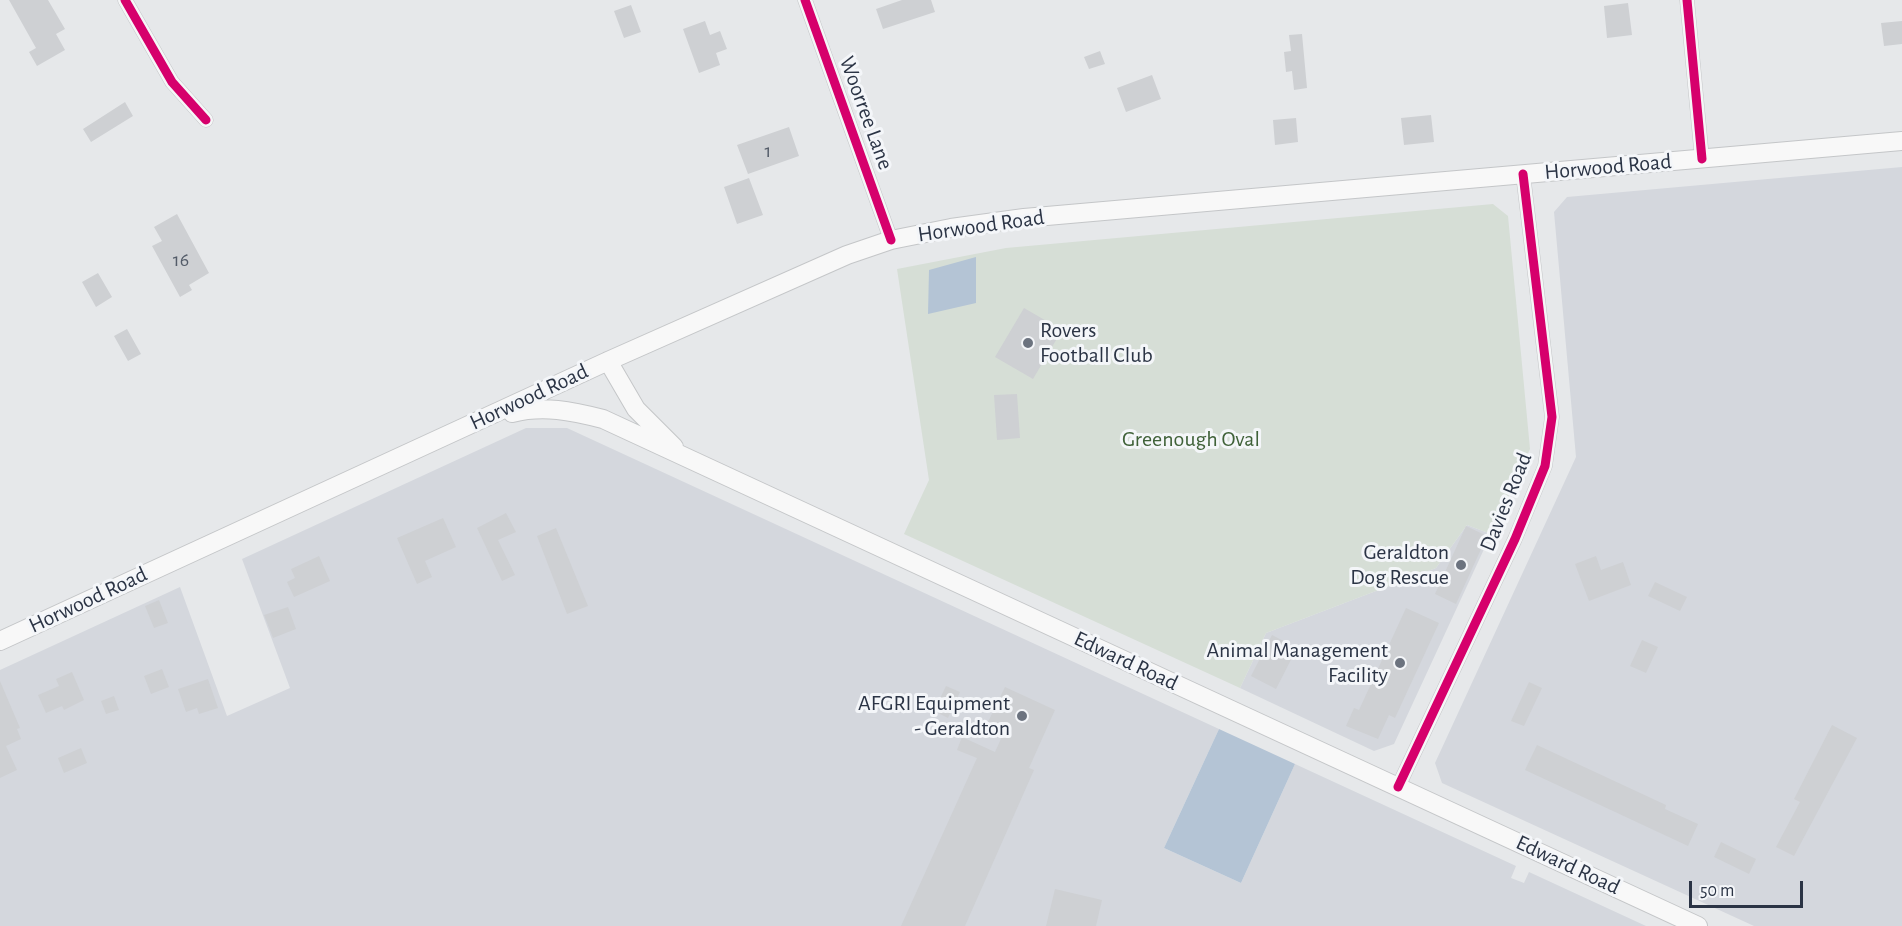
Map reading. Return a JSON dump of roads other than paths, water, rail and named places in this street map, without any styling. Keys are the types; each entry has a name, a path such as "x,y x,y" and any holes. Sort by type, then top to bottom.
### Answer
{"main road":[{"name":"Horwood Road","path":"0,640 608,361 847,255 891,240 951,228 1024,218 1902,141"},
{"name":"Edward Road","path":"608,361 636,409 685,458"},
{"name":"Edward Road","path":"472,423 540,408 603,418 1698,926"}],"street":[{"path":"125,0 172,82 206,120"},
{"name":"Woorree Lane","path":"805,0 891,240"},
{"path":"1687,0 1702,159"},
{"name":"Davies Road","path":"1398,787 1515,539 1545,466 1552,417 1523,174"}],"water":[{"path":"976,257 976,303 928,314 929,270"},
{"path":"1219,729 1295,764 1241,883 1164,848"}],"place":[{"name":"Rovers Football Club","path":"1028,343"},
{"name":"Geraldton Dog Rescue","path":"1461,565"},
{"name":"Animal Management Facility","path":"1400,663"},
{"name":"AFGRI Equipment - Geraldton","path":"1022,716"}],"park label":[{"name":"Greenough Oval","path":"1191,439"}]}
